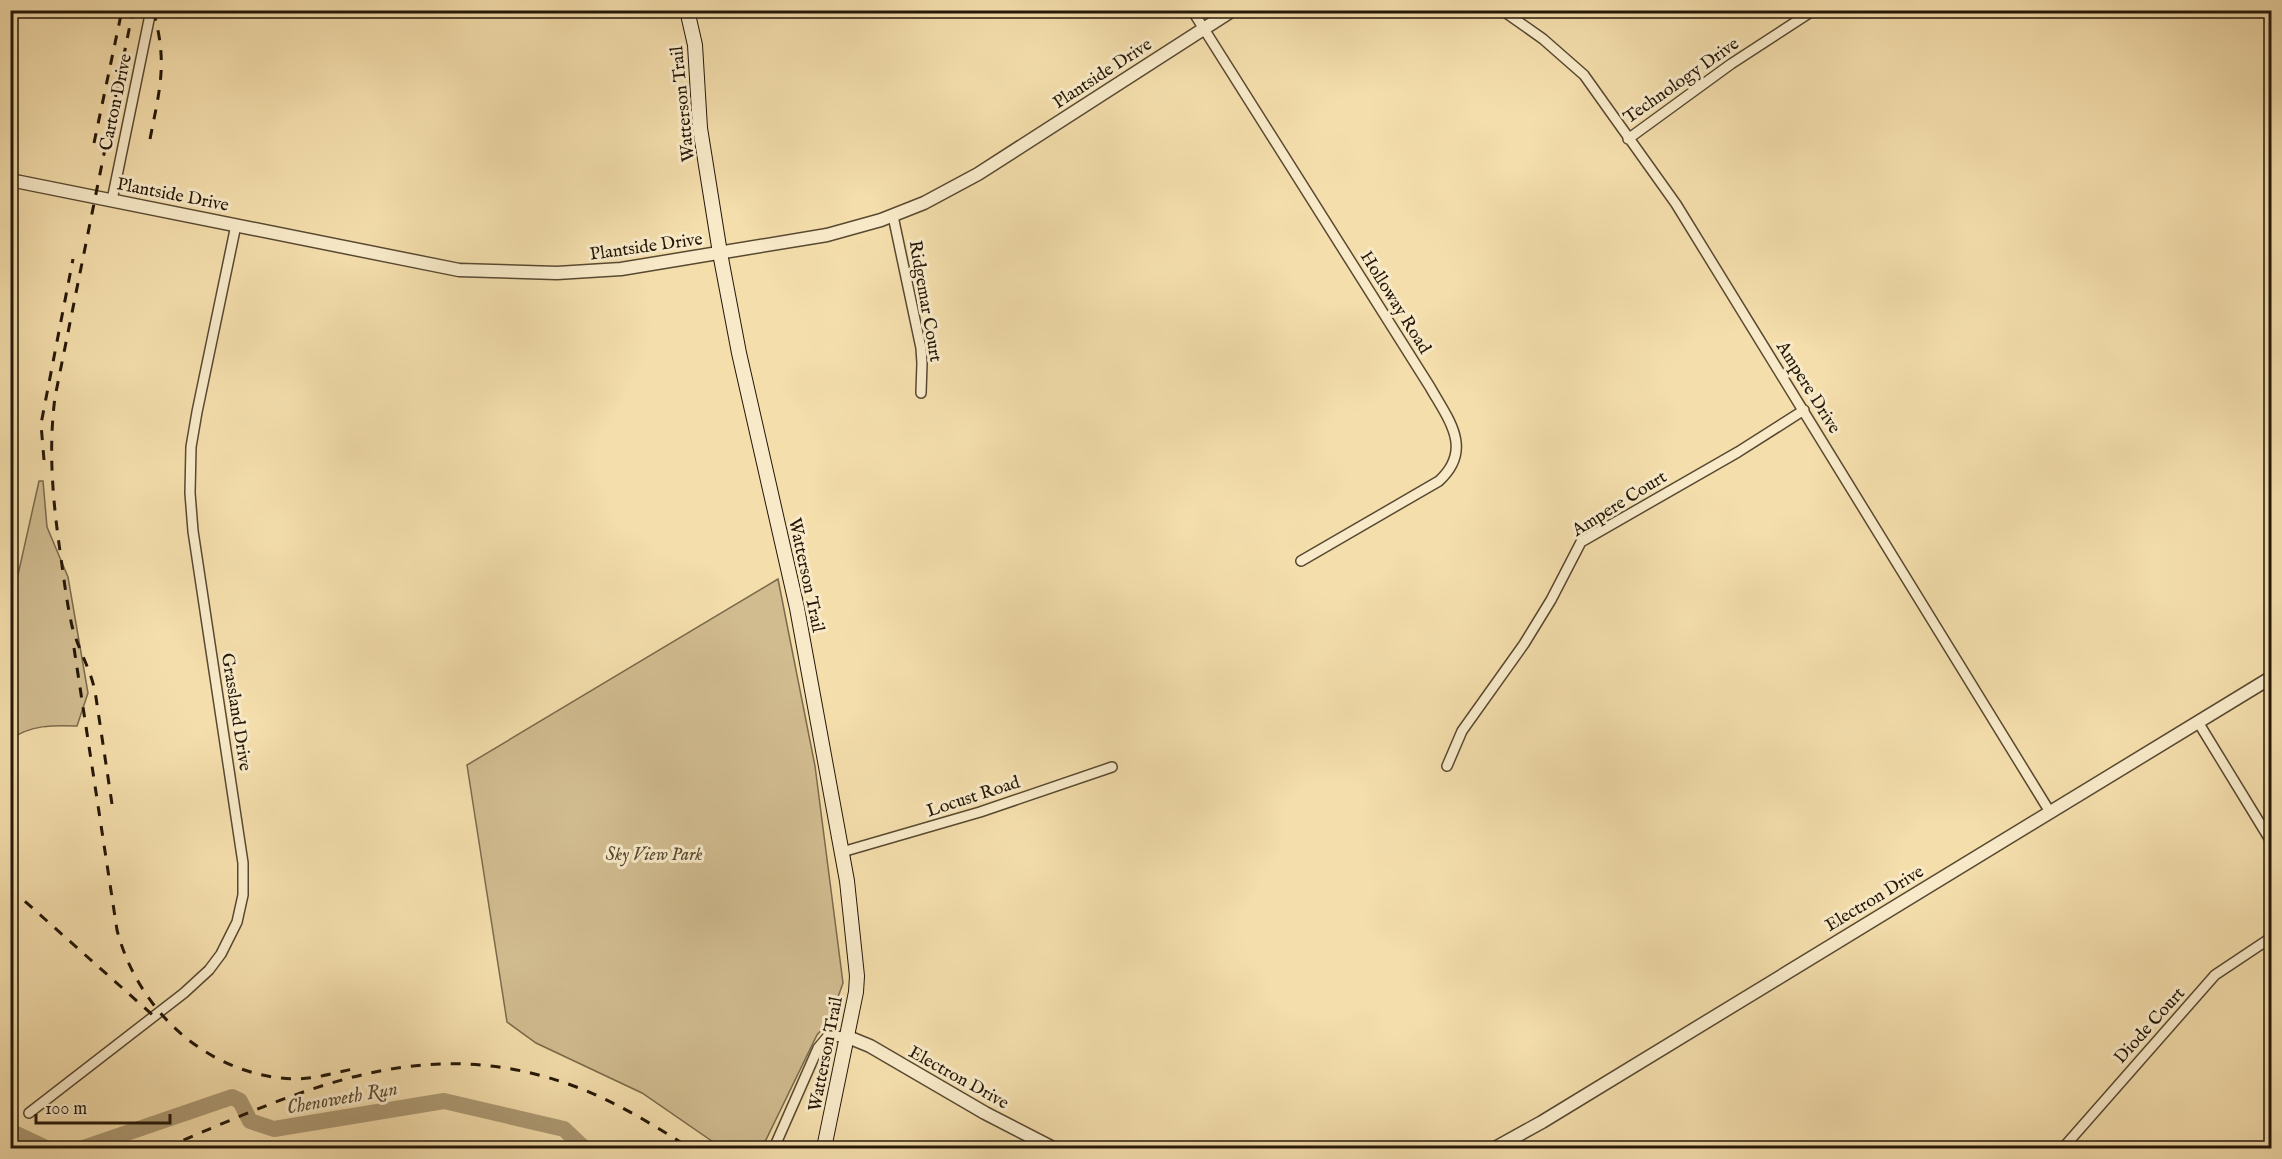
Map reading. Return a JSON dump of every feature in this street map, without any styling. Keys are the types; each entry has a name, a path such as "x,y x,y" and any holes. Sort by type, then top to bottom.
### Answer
{"main road":[{"name":"Watterson Trail","path":"687,10 695,45 700,128 720,253 739,353 797,608 842,852 857,976 848,1037 824,1149"}],"street":[{"name":"Carton Drive","path":"112,200 151,10"},
{"name":"Holloway Road","path":"1192,10 1430,387 1456,436 1457,446 1452,466 1439,481 1301,561"},
{"name":"Plantside Drive","path":"10,180 452,268 495,273 586,273 650,265 827,235 893,216 933,199 978,174 1233,10"},
{"name":"Ampere Drive","path":"1502,10 1543,39 1584,75 1660,181 1704,246 2050,812"},
{"name":"Technology Drive","path":"1628,139 1731,64 1814,10"},
{"name":"Ridgemar Court","path":"893,216 921,348 921,393"},
{"name":"Grassland Drive","path":"29,1113 196,982 221,954 237,922 243,895 243,863 193,531 190,493 191,447 197,412 236,225"},
{"name":"Ampere Court","path":"1447,766 1462,731 1524,644 1551,600 1581,543 1738,452 1804,410"},
{"name":"Electron Drive","path":"1495,1149 1550,1118 2271,677"},
{"path":"2198,722 2271,843"},
{"name":"Locust Road","path":"842,852 980,812 1112,767"},
{"name":"Diode Court","path":"2062,1149 2215,975 2271,937"},
{"path":"774,1149 818,1047 828,1036 848,1037"},
{"name":"Electron Drive","path":"848,1037 1053,1149"}],"green space":[{"path":"39,481 43,481 47,527 68,577 88,693 77,726 42,727 26,731 11,739 11,606"},
{"name":"Sky View Park","path":"778,579 815,766 843,983 830,1020 817,1035 762,1148 722,1148 642,1093 536,1043 507,1022 467,765"}],"waterway":[{"name":"Chenoweth Run","path":"83,1148 232,1097 240,1101 250,1121 274,1129 444,1101 564,1129 584,1148"},
{"name":"Chenoweth Run","path":"10,1131 46,1148"}],"railway":[{"path":"94,143 122,10"},
{"path":"112,804 95,691 72,626 67,601 54,497 52,438 55,397 133,10"},
{"path":"150,139 161,75 158,28 153,10"},
{"path":"44,460 41,424 73,259"},
{"path":"74,648 117,930 127,960 141,987 181,1034 206,1052 233,1066 263,1075 294,1079 353,1069"},
{"path":"10,888 156,1018"},
{"path":"165,1148 267,1105 367,1074 417,1066 469,1064 523,1071 579,1088 650,1123 690,1148"}]}
